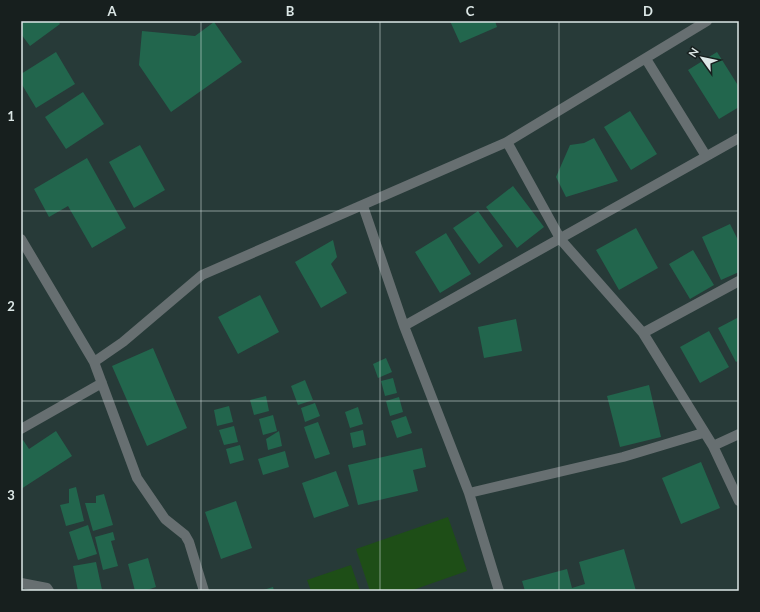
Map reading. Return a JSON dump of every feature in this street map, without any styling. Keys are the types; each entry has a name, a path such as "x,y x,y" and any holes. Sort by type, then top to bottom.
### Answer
{"street":[{"path":"94,362 123,342 202,275 507,142 708,21"},
{"path":"646,59 706,156"},
{"path":"404,326 560,240 739,138"},
{"path":"507,142 560,240 643,333 703,433 713,446 739,501"},
{"path":"363,206 404,326 469,493 499,591"},
{"path":"21,239 94,362 138,478 165,519 185,535 189,542 204,591"},
{"path":"643,333 739,281"},
{"path":"21,429 102,383"},
{"path":"469,493 623,457 703,433"},
{"path":"713,446 739,434"},
{"path":"21,583 47,588 49,591"}],"green space":[{"path":"448,517 467,571 410,591 370,591 356,549"},
{"path":"351,565 360,591 311,591 307,580"}],"building":[{"path":"21,21 58,21 60,24 30,46 21,34"},
{"path":"450,21 495,21 497,27 460,43"},
{"path":"214,22 242,62 171,112 139,65 142,31 195,36"},
{"path":"56,52 75,84 36,108 21,83 21,74"},
{"path":"717,52 739,87 739,107 719,119 688,70"},
{"path":"83,92 104,124 66,149 45,117"},
{"path":"630,111 657,154 631,170 604,127"},
{"path":"594,138 618,181 566,197 556,177 570,145 584,143"},
{"path":"140,145 165,190 134,208 109,162"},
{"path":"87,158 126,228 92,248 68,206 49,217 34,189"},
{"path":"513,186 544,227 517,248 486,207"},
{"path":"478,211 503,246 479,264 453,228"},
{"path":"730,224 739,242 739,272 721,280 702,237"},
{"path":"636,228 658,268 619,290 596,250"},
{"path":"446,233 471,274 440,293 415,252"},
{"path":"333,240 337,257 331,264 347,293 321,308 295,262"},
{"path":"693,250 714,285 690,299 669,264"},
{"path":"260,295 279,332 238,354 218,317"},
{"path":"739,317 739,360 736,362 718,328"},
{"path":"516,319 522,351 484,358 478,327"},
{"path":"709,331 729,367 700,383 680,347"},
{"path":"153,348 187,428 147,446 112,366"},
{"path":"386,358 392,372 378,378 373,364"},
{"path":"393,378 397,393 385,396 381,381"},
{"path":"305,380 313,400 298,405 291,386"},
{"path":"649,385 661,437 620,447 607,396"},
{"path":"266,396 269,411 254,415 250,400"},
{"path":"399,397 403,412 390,416 386,401"},
{"path":"315,403 320,416 305,422 301,408"},
{"path":"229,406 233,422 217,426 214,410"},
{"path":"358,407 363,424 350,428 345,412"},
{"path":"273,415 277,431 263,435 259,419"},
{"path":"406,416 412,433 397,438 391,421"},
{"path":"318,422 330,454 315,459 304,427"},
{"path":"234,426 238,442 224,445 219,430"},
{"path":"363,430 366,445 353,448 350,433"},
{"path":"56,431 72,456 21,489 21,441 23,440 29,449"},
{"path":"279,431 282,446 268,450 266,439"},
{"path":"240,445 244,460 230,464 226,449"},
{"path":"422,448 426,467 413,470 418,491 358,505 348,465"},
{"path":"285,451 289,467 263,475 258,459"},
{"path":"701,462 720,508 681,524 662,478"},
{"path":"336,471 349,506 314,518 302,483"},
{"path":"76,487 84,521 66,526 60,505 69,503 69,489"},
{"path":"104,494 113,525 93,531 85,503 96,503 96,496"},
{"path":"236,501 252,548 221,559 205,512"},
{"path":"88,525 97,554 78,560 69,532"},
{"path":"113,532 115,540 111,541 118,566 103,570 95,537"},
{"path":"624,549 636,591 525,591 522,581 567,569 572,588 585,584 579,562"},
{"path":"148,558 156,587 144,591 135,591 128,564"},
{"path":"96,562 102,590 78,591 73,566"},
{"path":"273,587 274,591 260,591"}]}
